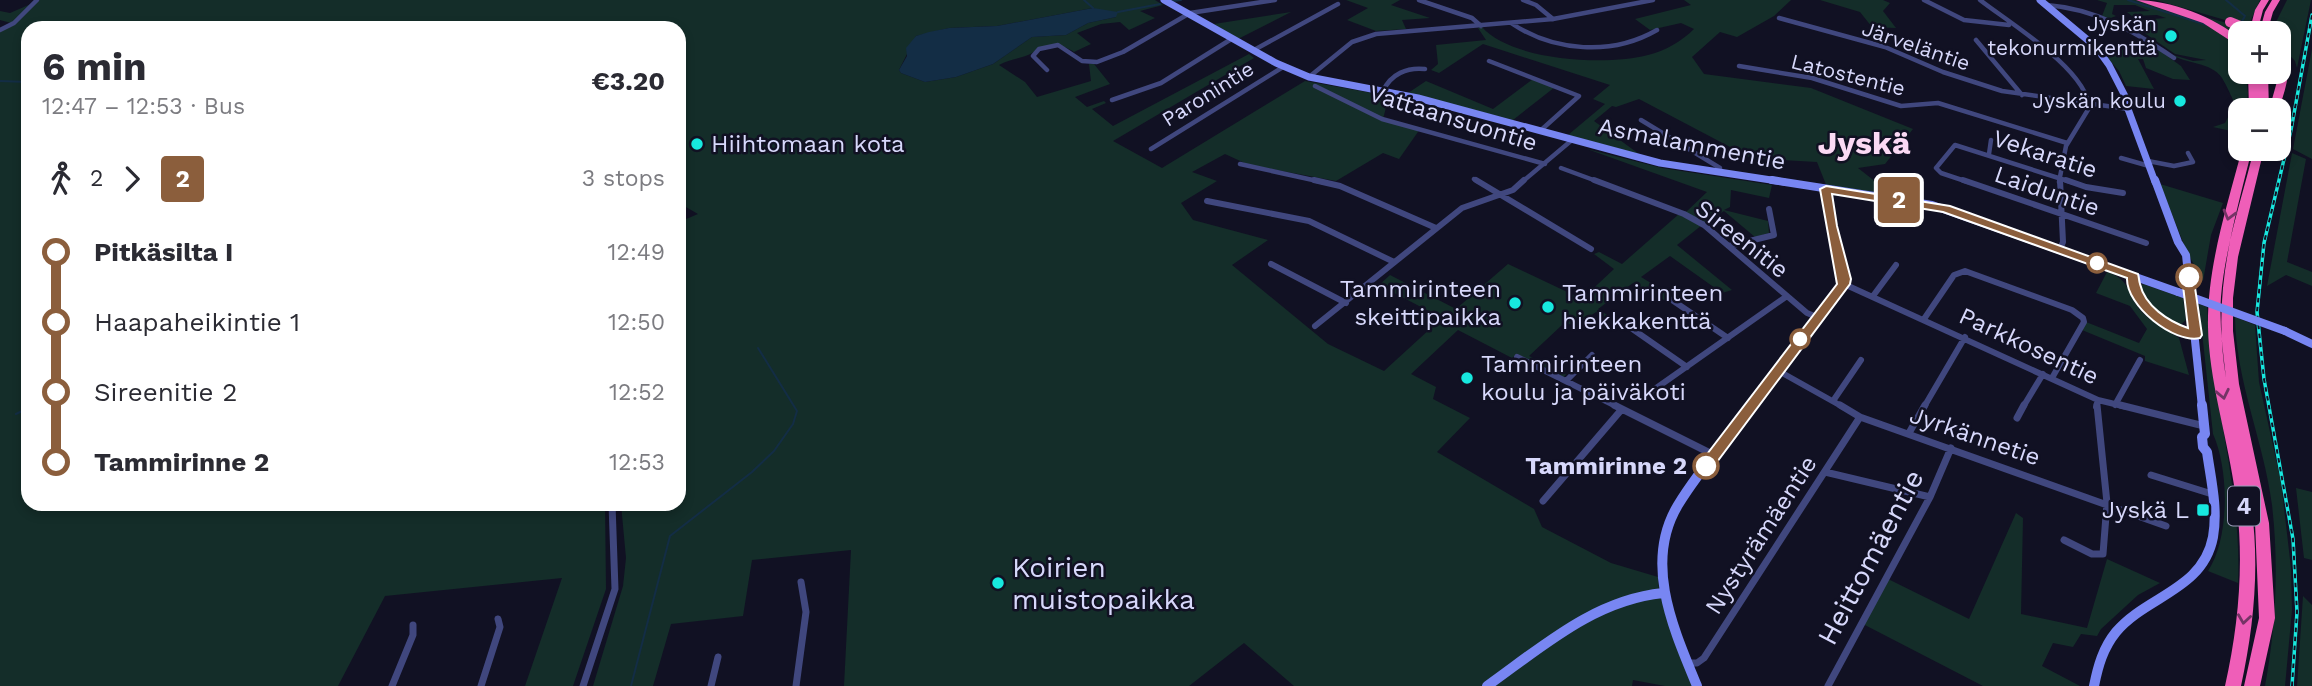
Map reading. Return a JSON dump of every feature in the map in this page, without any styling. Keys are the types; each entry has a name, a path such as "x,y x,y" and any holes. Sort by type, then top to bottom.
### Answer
{"highway":[{"path":"2140,0 2205,21 2228,33"},
{"path":"2149,0 2228,21"},
{"path":"2259,21 2265,0"},
{"path":"2266,21 2276,0"},
{"name":"4","path":"2233,686 2246,602 2248,547 2242,486 2219,374 2214,294 2223,238 2244,161"},
{"name":"4","path":"2252,686 2267,618 2262,523 2234,384 2227,331 2227,298 2232,257 2256,161"}],"street":[{"path":"0,30 14,23 37,0"},
{"name":"Asmalammentie","path":"1164,0 1283,67 1309,77 1383,91 1660,163 1932,205 2285,331 2312,344"},
{"path":"1047,70 1033,56 1039,49 1058,46 1082,61 1097,62 1123,52 1190,13 1275,0"},
{"path":"1419,0 1472,18 1481,26"},
{"path":"1523,0 1536,5 1553,19"},
{"path":"1309,77 1338,51 1364,37 1386,32 1553,19 1653,0"},
{"path":"1924,0 1945,14 1968,22 2009,25"},
{"path":"1980,0 2009,25 2052,55 2073,76 2089,102 2088,111 2067,143 2058,178 2063,242 2060,249"},
{"path":"2040,0 2096,47 2114,74 2128,109 2181,248 2180,254 2185,261 2196,335 2205,430 2210,444 2207,452 2213,532 2206,559 2188,581 2136,614 2114,634 2100,660 2094,686"},
{"path":"1254,50 1338,4"},
{"path":"2047,5 2095,14 2140,35 2174,58"},
{"name":"Järveläntie","path":"1779,18 1885,47 1943,72 2001,91 2128,109"},
{"path":"1511,23 1538,39 1578,47 1624,42 1657,30"},
{"path":"1111,100 1161,83 1233,38"},
{"path":"1976,40 2022,95"},
{"path":"1489,61 1579,96 1540,131"},
{"name":"Latostentie","path":"1740,66 1812,78 1901,106 1916,107 1928,101 1938,103 2067,143"},
{"name":"Paronintie","path":"1151,149 1283,67"},
{"path":"1383,91 1387,83 1408,69 1425,69"},
{"name":"Vattaansuontie","path":"1315,86 1382,119 1545,164"},
{"path":"1641,120 1720,168 1720,172"},
{"path":"1989,154 1991,139"},
{"path":"1315,326 1462,208 1513,190 1572,140"},
{"name":"Vekaratie","path":"1938,171 1936,168 1958,145 2094,189 2123,193"},
{"path":"2121,158 2149,164 2185,166 2193,162 2188,153"},
{"path":"1240,164 1340,186 1436,228"},
{"name":"Sireenitie","path":"1561,168 1684,214 1704,225 1807,313 1817,317"},
{"name":"Laiduntie","path":"1938,171 2146,243"},
{"path":"1474,179 1591,249"},
{"path":"1697,686 1663,593 1661,546 1666,528 1678,505 1844,284 1826,189"},
{"path":"1207,201 1309,221 1394,262"},
{"path":"1729,246 1774,235 1769,209"},
{"path":"1271,264 1346,303"},
{"path":"1873,296 1896,265"},
{"path":"1924,319 1954,275 1965,271 2072,310 2083,318 2084,322 2052,378"},
{"path":"2133,276 2133,285 2150,313 2171,327 2196,335"},
{"name":"Parkkosentie","path":"1844,284 2098,400 2205,430"},
{"path":"1652,391 1787,296"},
{"path":"1672,300 1728,338"},
{"path":"1631,328 1687,367"},
{"path":"1909,433 1965,337"},
{"path":"1566,382 1592,355"},
{"path":"1517,357 1714,455"},
{"path":"1833,401 1861,360"},
{"path":"2115,405 2140,360"},
{"name":"Jyrkännetie","path":"1777,370 1860,416 2166,526"},
{"path":"2017,418 2043,374"},
{"path":"2064,540 2092,554 2104,554 2107,503 2096,409 2098,400"},
{"path":"1543,501 1622,409"},
{"name":"Nystyrämäentie","path":"1687,663 1697,663 1704,658 1860,416"},
{"name":"Heittomäentie","path":"1828,686 1930,497 1951,448"},
{"path":"1825,472 1930,497"},
{"path":"2151,475 2212,495"},
{"path":"583,686 615,589 612,511"},
{"path":"796,686 806,612 801,582"},
{"path":"1487,686 1602,608 1624,599 1663,593"},
{"path":"481,686 500,627 498,619"},
{"path":"392,686 413,635 412,625"},
{"path":"711,686 718,657"}],"green space":[{"path":"40,0 1155,0 1163,5 1140,11 1155,18 1129,30 1120,22 1101,24 1077,33 1091,44 1074,52 1063,46 1053,45 999,65 1025,82 1037,97 1091,81 1089,64 1094,64 1110,84 1075,97 1087,107 1104,101 1106,103 1092,109 1113,126 1249,54 1254,58 1113,141 1162,168 1305,81 1389,96 1383,119 1420,129 1399,159 1383,153 1336,181 1249,165 1225,154 1192,172 1217,181 1181,203 1193,220 1268,240 1232,265 1328,344 1384,371 1442,318 1379,285 1390,275 1456,309 1508,264 1582,299 1614,269 1594,254 1599,252 1622,264 1679,214 1702,225 1677,245 1732,290 1722,293 1670,256 1641,277 1672,296 1666,301 1633,283 1598,309 1627,328 1596,312 1580,323 1562,325 1529,356 1566,374 1564,377 1517,354 1512,358 1458,330 1411,374 1436,387 1433,399 1470,418 1437,452 1534,509 1542,527 1611,563 1658,577 1659,592 1692,686 1665,686 1633,680 1632,686 1294,686 1244,643 1189,686 844,686 851,550 752,560 743,616 671,624 653,686 593,686 623,586 626,558 622,511 686,511 686,219 698,214 686,207 686,21 21,21 21,511 605,511 606,589 573,686 525,686 562,578 385,596 338,686 0,686 0,32 11,23 0,20 0,11 10,13","holes":["1093,8 1116,17 1088,23 1066,35 1032,37 993,64 956,77 925,82 899,70 916,36 949,28 997,26"]},
{"path":"1346,0 1400,0 1391,5 1430,18 1402,20 1406,29 1376,31 1347,20 1368,8"},
{"path":"1684,0 1791,0 1774,16 1737,37 1720,32 1692,57 1704,74 1811,88 1913,129 1885,164 1858,168 1895,197 1827,187 1817,162 1751,158 1639,99 1612,106 1594,121 1639,154 1568,135 1605,104 1593,99 1610,85 1483,44 1439,73 1431,70 1438,64 1436,45 1486,40 1478,28 1482,27 1496,38 1515,47 1560,58 1609,60 1648,55 1673,45 1694,29 1681,23 1650,30 1635,19 1691,5"},
{"path":"1820,0 1883,0 1890,3 1883,11 1896,28 1872,27 1860,12"},
{"path":"2097,0 2135,0 2159,6 2224,33 2228,36 2228,84 2247,84 2247,98 2232,98 2224,81 2212,69 2170,54 2193,61 2206,60 2175,54 2127,21 2166,18 2157,15 2132,16 2127,12 2150,11 2135,5 2114,5 2112,14 2116,16 2108,19 2102,16 2107,3"},
{"path":"2143,0 2228,23 2228,35 2177,10"},
{"path":"2156,0 2260,0 2250,21 2229,21"},
{"path":"2287,0 2311,0 2297,68 2291,57 2291,21 2276,21"},
{"path":"1291,12 1238,39 1214,24"},
{"path":"2100,49 2160,51 2181,66 2190,80 2173,79 2146,68 2143,59 2138,59 2154,89 2126,86 2119,71"},
{"path":"2312,49 2312,159 2293,149"},
{"path":"1533,79 1555,87 1513,120 1408,93 1426,81 1493,109"},
{"path":"2228,117 2228,130 2213,127 2225,123"},
{"path":"1587,149 1662,168 1772,185 1769,198 1731,190 1730,207 1724,210 1768,221 1769,233 1755,237 1724,211 1705,223 1685,213 1707,192"},
{"path":"2292,153 2306,159 2287,262 2312,272 2312,286 2286,275 2267,286 2291,161"},
{"path":"2160,184 2223,203 2211,235 2203,281 2187,252"},
{"path":"2107,272 2121,279 2146,316 2179,338 2189,375 2145,361 2145,356 2082,330 2086,322 2139,343 2147,329 2130,306 2096,293"},
{"path":"2143,284 2183,298 2186,320 2179,326 2160,318 2139,289"},
{"path":"2199,304 2207,307 2236,513 2238,583 2208,571 2220,541 2225,503 2222,466 2213,434"},
{"path":"2235,317 2255,325 2259,382 2281,482 2291,568 2292,610 2285,686 2265,686 2275,596 2274,528 2263,458 2240,365"},
{"path":"2296,488 2312,492 2312,560 2304,558"},
{"path":"2016,513 2023,518 2021,614 2087,628 2107,559 2160,583 2138,595 2101,629 2097,636 2081,634 2073,647 2053,643 2042,666 2080,686 1983,686 1861,623 1886,578 1969,619"},
{"path":"2303,596 2312,605 2312,686 2297,686"}],"water":[{"path":"1093,8 1118,12 1116,17 1088,23 1066,35 1032,37 993,64 956,77 925,82 899,70 907,56 906,48 916,36 949,28 997,26"}],"waterway":[{"path":"1084,0 1093,8"},
{"path":"1173,1 1181,0"},
{"path":"2128,0 2207,25"},
{"path":"2226,0 2245,16 2242,21"},
{"path":"1118,12 1160,4"},
{"path":"0,81 21,82"},
{"path":"631,686 670,536 752,472 774,451 793,424 797,411 758,348"},
{"path":"16,414 21,412"}],"railway":[{"path":"2292,686 2297,612 2293,539 2264,379 2257,312 2264,243 2291,130 2312,15"}],"bus line":[{"name":"2","path":"1706,466 1844,284 1826,189 1946,209 2133,276 2133,285 2150,313 2171,327 2196,335 2189,277"}],"place":[{"name":"Jyskän tekonurmikenttä","path":"2171,36"},
{"name":"Jyskän koulu","path":"2180,101"},
{"name":"Hiihtomaan kota","path":"697,144"},
{"name":"Tammirinteen skeittipaikka","path":"1515,303"},
{"name":"Tammirinteen hiekkakenttä","path":"1548,307"},
{"name":"Tammirinteen koulu ja päiväkoti","path":"1467,378"},
{"name":"Tammirinne 2","path":"1706,466"},
{"name":"Jyskä L","path":"2203,510"},
{"name":"Koirien muistopaikka","path":"998,583"}],"district":[{"name":"Jyskä","path":"1864,143"}]}
